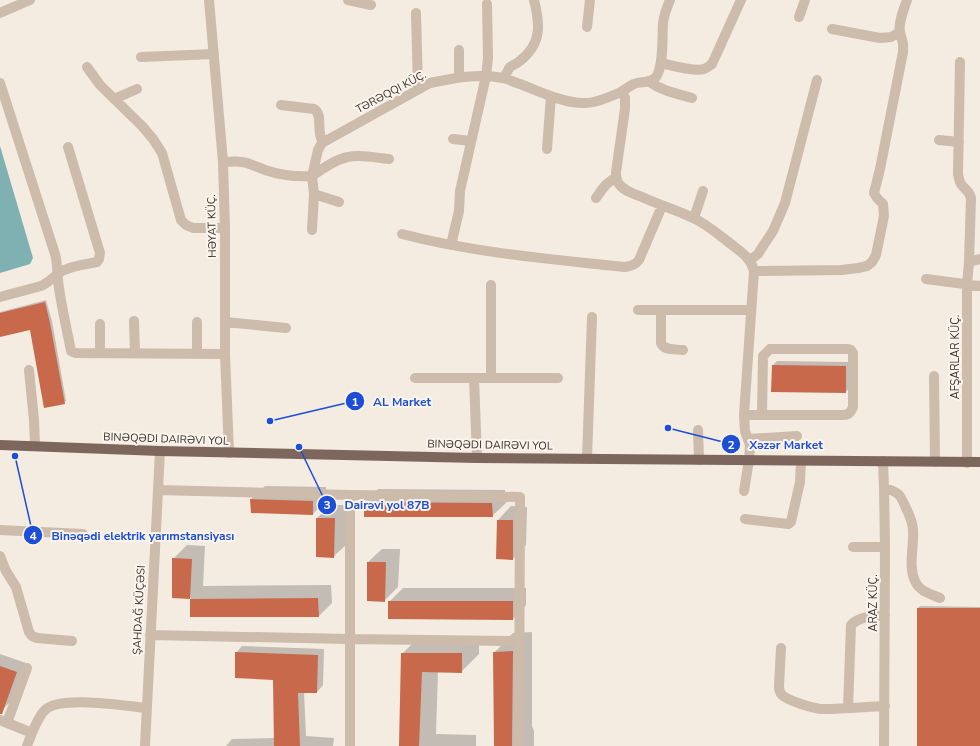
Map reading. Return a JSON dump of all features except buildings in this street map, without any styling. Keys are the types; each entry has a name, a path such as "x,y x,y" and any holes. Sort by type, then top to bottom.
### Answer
{"main road":[{"name":"BINƏQƏDI DAIRƏVI YOL","path":"0,444 160,451 477,458 980,462"}],"street":[{"path":"0,13 30,0"},
{"name":"HƏYAT KÜÇ.","path":"209,0 223,162 225,228 225,354 229,453"},
{"path":"350,0 371,5"},
{"path":"503,78 510,67 521,60 531,50 537,38 538,18 534,0"},
{"path":"587,27 590,0"},
{"path":"670,0 663,22 661,63 656,77 650,82 656,86 692,98"},
{"path":"661,63 697,70 703,69 712,64 741,0"},
{"path":"799,17 805,0"},
{"path":"754,271 858,268 867,266 872,262 876,255 884,216 883,204 874,193 903,52 904,43 900,32 900,23 907,0"},
{"path":"451,245 459,211 460,191 486,76 488,58 487,4"},
{"path":"416,12 418,90"},
{"path":"832,29 880,38 891,36 900,32"},
{"path":"458,50 459,77"},
{"path":"141,57 214,54"},
{"name":"AFŞARLAR KÜÇ.","path":"960,62 958,174 962,186 970,193 969,262 967,284 967,462"},
{"path":"87,67 100,85 153,139 162,153 181,220 192,228 225,228"},
{"name":"TƏRƏQQI KÜÇ.","path":"322,143 430,83 459,77 486,76 503,78 551,96 570,102 584,104 622,92 636,83 650,82"},
{"path":"750,260 758,254 773,231 785,202 817,80"},
{"path":"0,83 55,254 59,292 71,351 76,353 225,354"},
{"path":"114,99 137,89"},
{"path":"622,92 625,98 625,109 616,178 618,184 627,191 702,222 750,260 752,264 754,271 744,415 745,431 750,445 744,491"},
{"path":"547,150 551,96"},
{"path":"281,105 314,109 318,111 322,143 318,150 312,176 314,194 312,230"},
{"path":"453,139 471,141"},
{"path":"939,140 959,142"},
{"path":"0,297 41,286 64,270 97,262 99,258 100,253 68,147"},
{"path":"223,162 240,162 251,164 266,170 302,177 312,176 324,167 348,157 358,156 389,159"},
{"path":"596,198 610,181 616,178"},
{"path":"694,218 703,191"},
{"path":"314,194 339,202"},
{"path":"402,234 451,245 513,255 625,267 637,263 639,260 662,206"},
{"path":"969,262 980,259"},
{"path":"926,279 980,286"},
{"path":"491,285 491,378"},
{"path":"638,310 751,310"},
{"path":"661,310 662,346 666,348 683,350"},
{"path":"586,458 592,317"},
{"path":"134,321 134,353"},
{"path":"197,322 197,354"},
{"path":"225,322 286,328"},
{"path":"100,324 100,353"},
{"path":"744,415 842,416 848,415 853,407 853,353 851,350 770,349 763,356 762,415"},
{"path":"29,370 35,446"},
{"path":"934,376 935,462"},
{"path":"415,378 558,378"},
{"path":"474,378 477,458"},
{"path":"698,430 699,460"},
{"path":"749,439 797,436"},
{"name":"ŞAHDAĞ KÜÇƏSI","path":"145,746 160,451"},
{"path":"744,519 788,524 792,522 800,482 802,461"},
{"name":"ARAZ KÜÇ.","path":"882,461 885,547 884,746"},
{"path":"884,488 894,490 901,497 914,529 911,568 915,582 923,591 940,598"},
{"path":"158,490 350,495 520,497 519,746"},
{"path":"350,495 350,746"},
{"path":"0,530 83,534"},
{"path":"853,547 885,547"},
{"path":"0,556 6,571 16,588 29,632 32,636 36,638 72,641"},
{"path":"848,708 851,625 861,618 885,615"},
{"path":"150,635 520,641"},
{"path":"781,648 780,692 797,703 822,710 885,706"},
{"path":"27,668 3,722 32,733"},
{"path":"28,745 39,718 45,709 54,706 67,702 82,702 146,708"}],"water":[{"path":"0,146 33,258 30,264 0,273"}],"place":[{"name":"AL Market","path":"270,421"},
{"name":"Xəzər Market","path":"668,428"},
{"name":"Dairəvi yol 87B","path":"299,447"},
{"name":"Binəqədi elektrik yarımstansiyası","path":"15,456"}]}
